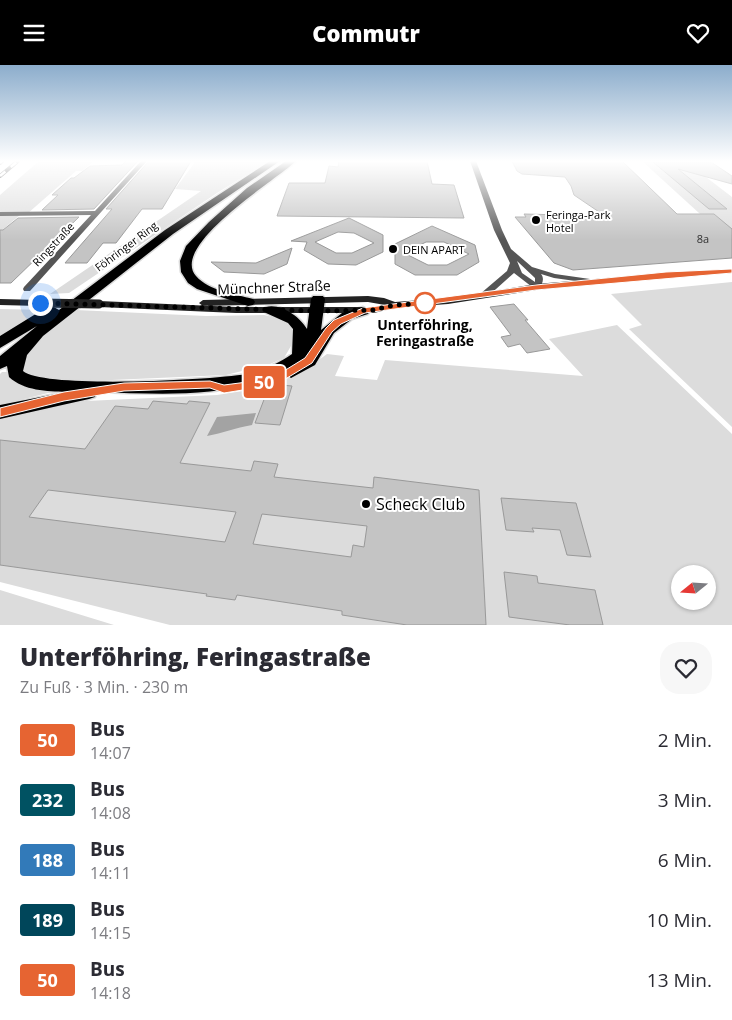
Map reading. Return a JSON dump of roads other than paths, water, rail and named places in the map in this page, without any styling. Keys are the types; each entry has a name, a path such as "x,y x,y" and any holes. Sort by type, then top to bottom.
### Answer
{"highway":[{"name":"Föhringer Ring","path":"0,364 129,261 235,187"},
{"path":"248,302 195,283 184,267 185,257 190,248 236,201 253,187"},
{"path":"0,343 95,280 129,261"},
{"path":"42,329 22,351 14,364 16,373 23,380 52,385 124,387 210,384 249,379 277,369 296,358 308,348 317,305"},
{"path":"210,384 224,389 255,385 282,377 309,361 329,330 365,305"},
{"path":"271,310 291,318 301,328 302,340 296,358"},
{"path":"0,412 64,397 124,387"}],"main road":[{"name":"Münchner Straße","path":"0,302 153,305 248,302 365,305 385,309 394,305 483,296 536,287 732,271"},
{"name":"Münchner Straße","path":"153,305 181,308 271,310 317,305"}],"street":[{"name":"Ringstraße","path":"26,289 120,187"},
{"path":"482,187 498,230 510,251 519,274 536,287 539,277 510,251"},
{"name":"Ringstraße","path":"0,214 96,213"},
{"path":"483,296 511,273 514,263"},
{"path":"532,269 600,283"}],"place":[{"name":"Feringa-Park Hotel","path":"536,220"},
{"name":"DEIN APART","path":"393,249"},
{"name":"Unterföhring, Feringastraße","path":"425,303"},
{"name":"Scheck Club","path":"366,504"}]}
